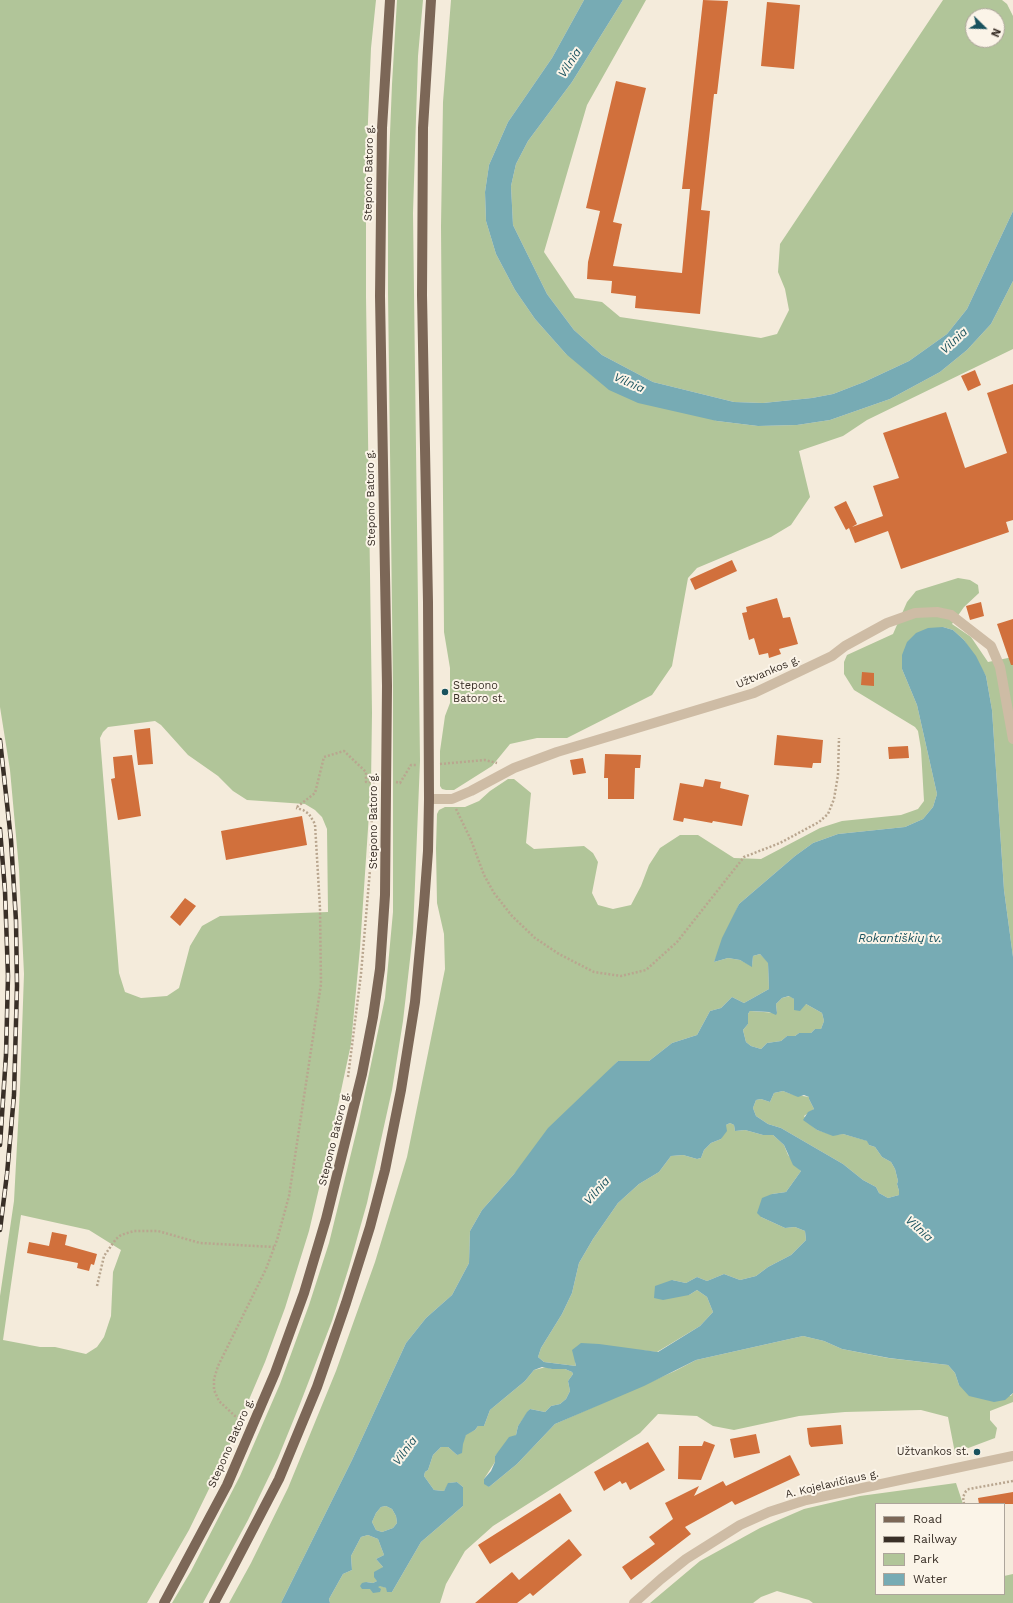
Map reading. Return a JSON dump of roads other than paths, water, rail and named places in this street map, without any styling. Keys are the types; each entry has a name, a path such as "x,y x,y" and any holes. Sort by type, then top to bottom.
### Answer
{"main road":[{"name":"Stepono Batoro g.","path":"164,1603 226,1485 259,1412 304,1293 326,1219 362,1074 374,1017 385,895 387,686 380,296 382,128 390,0"},
{"path":"214,1603 230,1575 278,1479 317,1387 346,1303 370,1227 385,1170 401,1090 415,1002 428,851 429,799 428,602 422,295 423,128 431,0"}],"street":[{"name":"Užtvankos g.","path":"429,799 452,799 471,791 514,768 564,750 754,693 832,656 845,646 887,623 915,613 937,612 951,615 991,646 1000,667 1013,739"},
{"name":"A. Kojelavičiaus g.","path":"634,1603 686,1559 740,1525 769,1512 806,1500 1013,1456"}],"water":[{"name":"Vilnia","path":"584,0 623,0 572,82 528,141 516,164 511,186 513,225 547,294 574,330 602,355 653,382 734,402 763,403 812,398 833,394 864,382 909,361 947,334 967,309 1013,211 1013,281 991,324 967,350 940,372 890,399 830,420 797,425 758,426 717,421 638,403 609,390 566,354 535,319 515,290 496,254 486,221 485,192 489,165 508,122 552,58"},
{"name":"Rokantiškių tv.","path":"943,627 953,630 964,640 976,656 986,676 992,710 1004,890 1013,957 1013,1393 1005,1400 994,1402 969,1396 959,1385 955,1373 948,1365 889,1358 842,1349 824,1341 803,1336 696,1360 644,1386 555,1424 517,1464 489,1487 484,1484 484,1479 491,1471 495,1462 495,1456 509,1437 516,1435 518,1426 527,1412 530,1409 545,1412 551,1406 560,1404 566,1399 570,1391 568,1381 573,1374 572,1372 565,1369 542,1367 534,1370 525,1381 490,1410 484,1426 478,1426 475,1430 466,1435 462,1453 457,1455 448,1447 441,1447 433,1455 428,1470 425,1472 424,1476 434,1490 444,1491 448,1483 457,1482 463,1487 463,1506 421,1542 392,1592 387,1592 386,1588 380,1586 378,1587 381,1589 380,1592 373,1593 370,1589 362,1589 360,1586 362,1583 373,1583 377,1581 374,1577 374,1572 383,1567 376,1559 384,1555 378,1539 368,1535 361,1537 351,1556 352,1570 343,1574 329,1599 330,1603 281,1603 352,1460 406,1343 426,1318 452,1295 469,1263 470,1231 482,1210 514,1174 548,1128 618,1061 649,1061 672,1043 697,1035 710,1011 721,1008 732,997 744,1003 769,989 768,963 760,954 753,956 752,967 740,960 728,958 714,962 722,938 739,904 795,856 813,843 838,834 905,827 923,819 933,807 937,794 917,705 902,669 902,655 907,642 916,633 928,628","holes":["789,996 794,999 794,1010 800,1011 806,1004 822,1013 824,1021 821,1029 815,1029 811,1033 799,1033 795,1036 787,1036 781,1041 767,1043 761,1049 751,1046 746,1042 743,1030 748,1024 748,1014 750,1011 769,1012 776,1015 776,1004 782,998","783,1091 798,1097 804,1095 809,1097 814,1109 808,1112 803,1120 817,1130 833,1136 843,1134 867,1141 869,1145 875,1147 882,1157 891,1162 895,1169 899,1195 888,1198 879,1193 876,1187 863,1180 843,1164 781,1128 768,1124 756,1116 753,1108 756,1100 761,1099 770,1102 774,1093","730,1123 734,1125 735,1131 745,1130 763,1135 773,1135 784,1145 793,1165 801,1171 786,1192 772,1194 762,1198 757,1213 761,1217 785,1228 795,1227 805,1231 806,1240 791,1255 768,1267 756,1276 740,1280 724,1274 707,1281 697,1277 686,1283 672,1280 655,1286 654,1298 663,1300 689,1295 697,1290 707,1297 713,1312 700,1326 658,1352 581,1343 572,1350 576,1366 544,1362 538,1357 541,1348 562,1314 572,1293 579,1263 593,1239 618,1203 639,1184 659,1172 671,1156 683,1155 697,1159 701,1158 704,1150 711,1143 721,1139 727,1131 726,1125","386,1506 392,1509 396,1516 397,1523 393,1528 382,1532 376,1530 372,1522 376,1513 381,1507"]}],"railway":[{"path":"0,740 11,840 16,921 17,986 14,1095 0,1230"},
{"path":"0,829 5,891 8,976 6,1055 0,1145"}],"place":[{"name":"Stepono Batoro st.","path":"445,692"},
{"name":"Užtvankos st.","path":"977,1452"}]}
